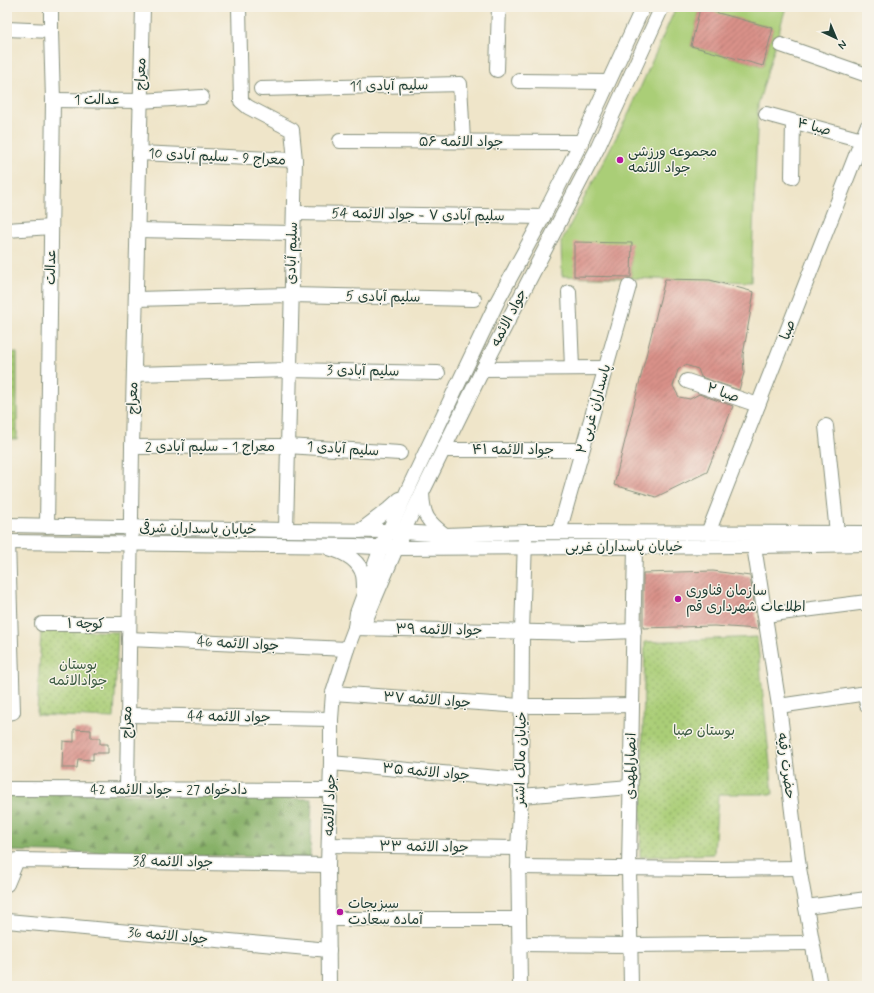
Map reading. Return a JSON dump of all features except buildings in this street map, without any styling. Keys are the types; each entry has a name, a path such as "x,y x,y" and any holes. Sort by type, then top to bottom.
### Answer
{"street":[{"name":"عدالت","path":"47,526 52,227 52,7"},
{"name":"معراج","path":"127,790 130,528 143,7"},
{"name":"سلیم آبادی","path":"239,7 241,101 248,107 292,130 295,160 286,530"},
{"path":"497,70 500,7"},
{"name":"جواد الائمه","path":"355,628 366,619 396,548 396,531 405,495 498,300 543,217 581,142 643,7"},
{"name":"جواد الائمه","path":"329,986 328,865 331,719 333,693 355,628 356,614 381,548 396,531 422,493 483,369 598,147 662,7"},
{"path":"7,29 51,31"},
{"path":"781,45 867,75"},
{"path":"519,81 608,82"},
{"name":"سلیم آبادی 11","path":"261,88 460,84 463,142"},
{"name":"عدالت 1","path":"53,100 140,101 202,97"},
{"name":"صبا ۴","path":"766,114 862,140"},
{"path":"792,177 793,122"},
{"name":"صبا","path":"708,533 867,127"},
{"name":"جواد الائمه ۵۶","path":"340,141 581,142"},
{"name":"معراج 9 - سلیم آبادی 10","path":"139,153 295,160"},
{"name":"سلیم آبادی ۷ - جواد الائمه 54","path":"294,213 543,217"},
{"path":"7,230 52,227"},
{"path":"137,230 293,232"},
{"name":"پاسداران غربی ۲","path":"559,532 629,286"},
{"path":"569,292 572,368"},
{"name":"سلیم آبادی 5","path":"136,299 291,295 474,299"},
{"path":"483,369 605,368"},
{"name":"سلیم آبادی 3","path":"134,374 289,370 438,373"},
{"name":"صبا ۲","path":"687,381 758,405"},
{"path":"826,426 837,533"},
{"name":"معراج 1 - سلیم آبادی 2","path":"132,447 287,446"},
{"name":"سلیم آبادی 1","path":"287,446 400,453"},
{"name":"جواد الائمه ۴۱","path":"444,450 582,450"},
{"path":"422,493 422,507 425,515 431,524 444,535"},
{"path":"360,531 405,495"},
{"name":"خیابان پاسداران شرقی","path":"7,525 396,531"},
{"name":"خیابان پاسداران غربی","path":"396,531 444,535 526,532 867,533"},
{"name":"خیابان مالک اشتر","path":"520,986 518,848 524,548 526,532"},
{"path":"7,542 13,712 7,713"},
{"name":"خیابان پاسداران شرقی","path":"7,542 321,545 381,548"},
{"name":"خیابان پاسداران غربی","path":"381,548 867,544"},
{"path":"321,545 352,558 363,574 364,595"},
{"name":"انصارالمهدی","path":"631,986 629,868 635,546"},
{"name":"حضرت رقیه","path":"754,546 779,706 799,868 811,943 820,986"},
{"path":"765,615 867,602"},
{"name":"کوچه ۱","path":"42,624 129,624"},
{"name":"جواد الائمه ۳۹","path":"355,628 585,633 634,631"},
{"name":"جواد الائمه 46","path":"129,639 347,649"},
{"name":"جواد الائمه ۳۷","path":"333,693 521,706 632,705"},
{"path":"779,706 866,697"},
{"name":"جواد الائمه 44","path":"128,715 331,719"},
{"name":"جواد الائمه ۳۵","path":"331,763 520,780"},
{"path":"520,796 630,787"},
{"name":"دادخواه 27 - جواد الائمه 42","path":"7,789 330,790"},
{"name":"جواد الائمه ۳۳","path":"329,845 518,848"},
{"name":"جواد الائمه 38","path":"7,884 17,860 328,865"},
{"path":"518,867 714,869 799,868"},
{"path":"806,907 867,899"},
{"path":"329,919 520,918"},
{"name":"جواد الائمه 36","path":"7,921 329,950"},
{"path":"520,944 631,945 811,943"}],"green space":[{"path":"676,7 786,7 758,105 751,282 562,276 561,242 630,111","holes":["700,9 773,28 763,66 691,46","631,243 631,277 574,276"]},
{"path":"7,352 17,353 17,439 7,439"},
{"name":"بوستان جوادالائمه","path":"41,629 118,632 114,718 37,715"},
{"name":"بوستان صبا","path":"757,637 773,794 718,794 714,854 640,857 645,642"},
{"path":"7,791 312,799 310,858 7,851"}],"place":[{"name":"مجموعه ورزشی جواد الائمه","path":"620,160"},
{"name":"سازمان فناوری اطلاعات شهرداری قم","path":"678,599"},
{"name":"سبزیجات آماده سعادت","path":"340,912"}]}
